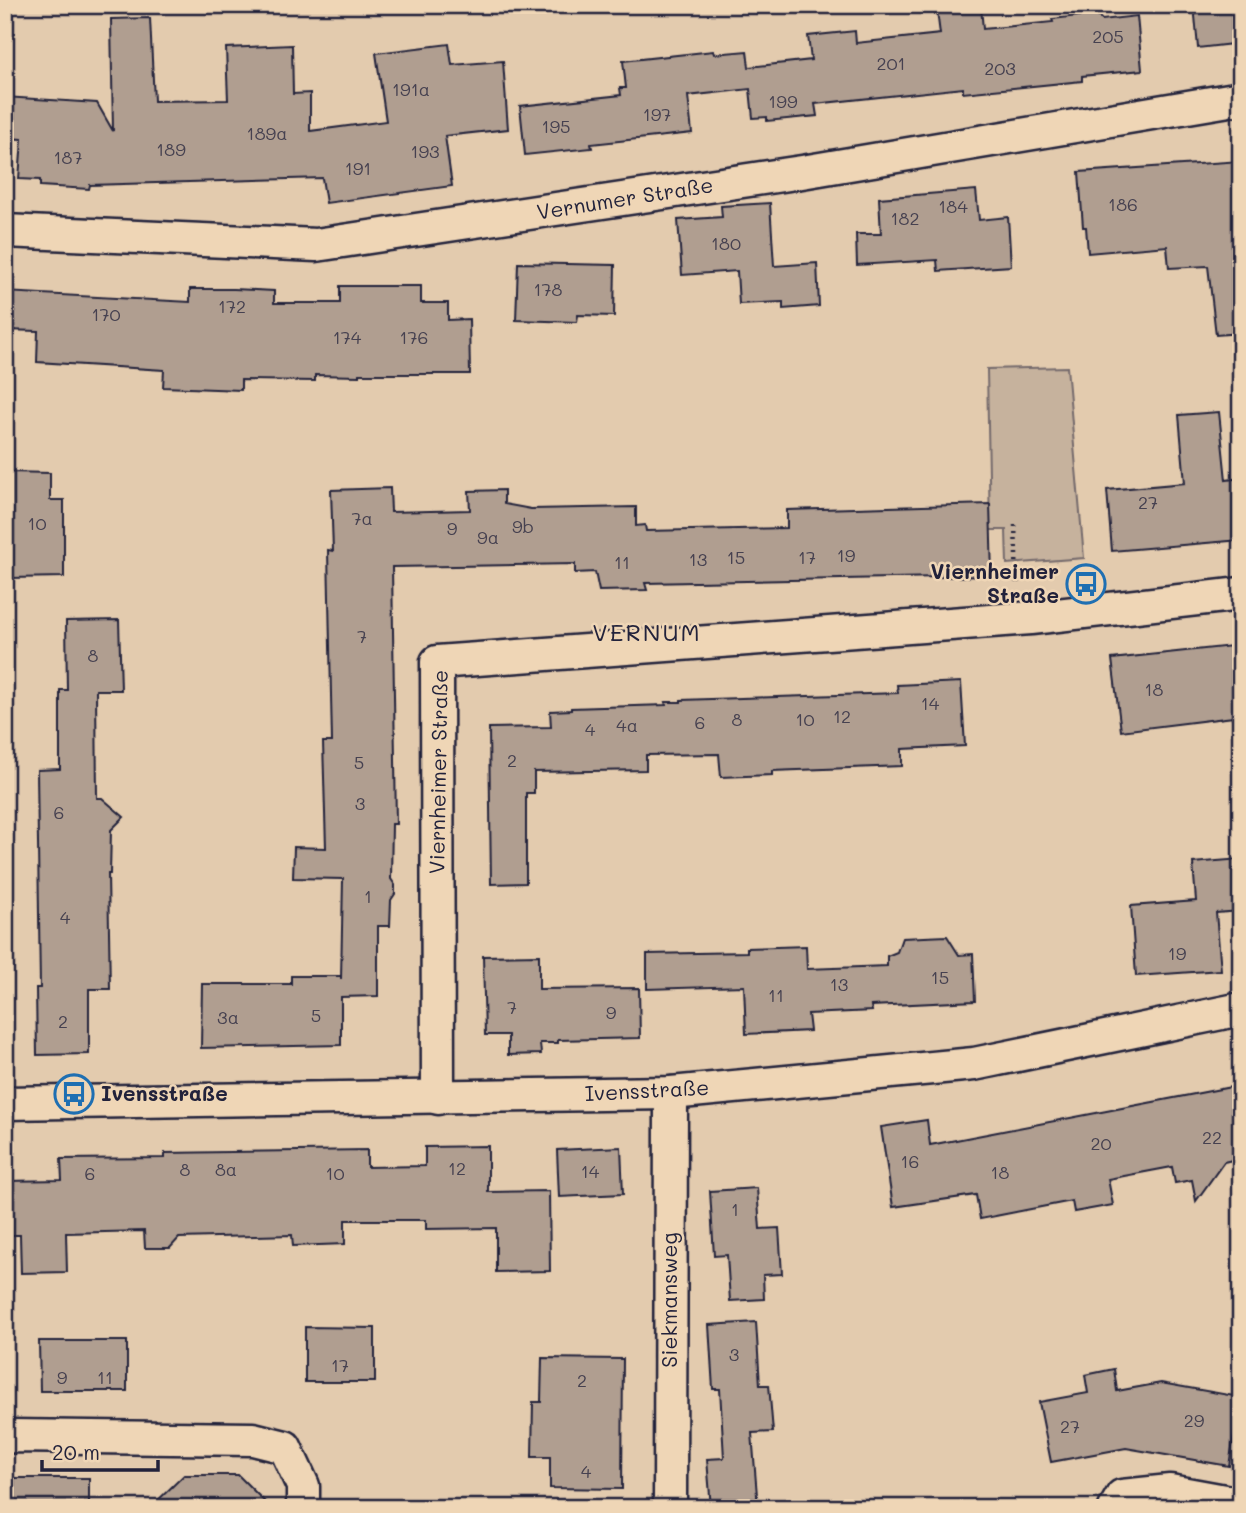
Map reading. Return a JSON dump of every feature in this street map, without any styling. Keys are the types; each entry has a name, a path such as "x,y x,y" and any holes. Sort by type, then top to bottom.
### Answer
{"street":[{"name":"Vernumer Straße","path":"5,231 316,245 802,172 1241,98"},
{"name":"Viernheimer Straße","path":"438,1098 437,662 1019,619 1241,594"},
{"name":"Ivensstraße","path":"5,1103 671,1093 974,1064 1241,1009"},
{"name":"Siekmansweg","path":"670,1508 671,1093"},
{"path":"5,1438 253,1439 285,1447 303,1486 303,1508"},
{"path":"1115,1508 1122,1496 1170,1491 1241,1504"}],"path":[{"path":"1016,524 1019,619"}],"shaded area":[{"path":"1067,367 1084,558 1007,564 1006,530 990,530 987,369"}],"building":[{"path":"1194,5 1241,5 1241,43 1198,48"},
{"path":"981,7 983,29 1053,22 1052,19 1096,14 1102,20 1137,16 1142,70 1082,76 1082,81 963,93 963,88 815,104 817,116 767,121 767,117 753,118 750,89 688,96 692,133 591,144 592,148 525,155 520,106 621,95 620,88 626,88 623,61 713,51 714,54 747,51 749,67 811,60 808,36 855,31 856,43 940,34 937,11"},
{"path":"150,18 154,101 228,100 226,48 292,45 293,94 310,93 310,131 386,121 376,53 449,44 452,65 503,61 508,129 445,136 452,186 326,203 322,178 90,185 89,189 40,186 40,180 19,179 22,139 5,138 5,97 97,103 113,131 111,19"},
{"path":"1241,161 1241,229 1234,229 1241,333 1216,335 1208,266 1169,268 1167,246 1088,253 1079,172"},
{"path":"976,190 979,220 1008,217 1011,266 938,271 937,260 857,265 856,234 881,234 879,198"},
{"path":"770,203 774,266 817,263 819,306 783,309 783,302 739,304 737,271 682,275 678,220 722,217 721,206"},
{"path":"518,263 615,265 614,316 578,315 577,322 516,320"},
{"path":"340,286 421,286 421,303 448,303 448,320 469,319 470,374 315,375 315,381 241,380 241,390 163,387 164,370 37,362 38,331 5,330 5,292 190,302 190,289 234,289 274,291 274,303 340,303"},
{"path":"1219,412 1226,480 1241,478 1241,540 1112,551 1107,490 1185,483 1179,415"},
{"path":"9,472 50,473 50,500 64,500 64,577 10,578"},
{"path":"390,488 391,512 470,510 469,491 504,490 504,504 531,509 636,507 636,526 645,525 646,531 787,528 787,510 990,504 992,576 645,583 647,590 599,591 595,572 575,573 575,564 392,567 396,824 392,824 391,879 395,885 395,894 391,900 390,926 378,926 378,996 341,997 341,1045 201,1048 202,984 291,984 291,976 341,976 341,979 343,879 293,878 294,847 326,848 323,742 332,742 328,550 333,551 331,490"},
{"path":"119,620 121,690 96,690 97,798 102,798 124,817 111,830 108,874 110,989 89,989 89,1054 37,1055 36,988 40,988 37,770 60,769 60,690 67,690 66,621"},
{"path":"1241,645 1241,716 1121,731 1112,659"},
{"path":"961,682 965,746 902,749 902,766 772,771 772,775 721,777 719,754 646,755 646,770 534,772 534,793 526,793 526,883 491,884 489,728 551,727 550,711 571,708 666,705 665,702 681,700 898,693 897,685"},
{"path":"1241,859 1241,911 1216,913 1221,970 1136,976 1131,906 1196,901 1193,863"},
{"path":"947,936 959,955 973,954 975,1001 871,1006 872,1011 808,1014 810,1031 746,1034 744,986 647,989 647,954 747,952 747,948 806,946 807,969 887,966 887,956 897,952 902,938"},
{"path":"539,955 539,989 639,988 640,1038 558,1040 558,1043 540,1043 541,1054 508,1055 508,1035 485,1035 483,956"},
{"path":"1231,1087 1238,1124 1241,1126 1241,1158 1224,1162 1196,1201 1192,1180 1175,1183 1172,1167 1108,1179 1113,1205 1074,1212 1072,1201 980,1219 976,1195 893,1207 881,1127 927,1120 930,1145"},
{"path":"488,1146 488,1192 549,1191 550,1271 496,1272 496,1228 426,1229 426,1220 345,1220 345,1244 293,1246 292,1235 179,1238 170,1248 145,1248 144,1231 66,1233 67,1272 21,1273 20,1235 5,1235 5,1181 62,1180 61,1159 165,1158 165,1153 367,1150 367,1167 425,1166 425,1147"},
{"path":"621,1147 623,1194 559,1197 557,1150"},
{"path":"757,1188 760,1229 779,1228 782,1274 763,1275 764,1299 730,1301 727,1255 714,1256 710,1191"},
{"path":"756,1322 760,1385 769,1385 773,1432 752,1433 758,1508 711,1508 707,1459 724,1458 720,1389 713,1389 709,1325"},
{"path":"305,1327 375,1328 375,1382 305,1382"},
{"path":"39,1341 127,1341 127,1391 40,1391"},
{"path":"542,1358 623,1359 622,1489 550,1488 550,1457 532,1457 533,1402 541,1402"},
{"path":"1114,1369 1117,1391 1161,1383 1240,1397 1229,1466 1126,1448 1051,1462 1039,1402 1088,1393 1085,1375"},
{"path":"184,1475 238,1475 271,1508 150,1508"},
{"path":"5,1478 89,1478 89,1508 5,1508"}],"place":[{"name":"Viernheimer Straße","path":"1086,584"},
{"name":"Ivensstraße","path":"74,1094"}],"district":[{"name":"VERNUM","path":"647,633"}]}
